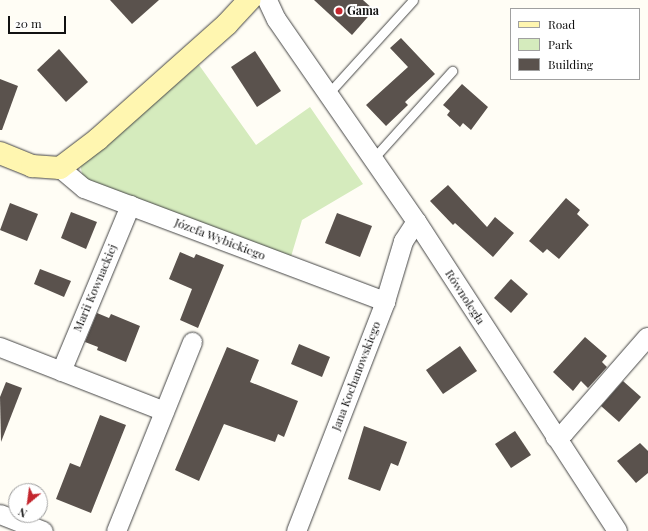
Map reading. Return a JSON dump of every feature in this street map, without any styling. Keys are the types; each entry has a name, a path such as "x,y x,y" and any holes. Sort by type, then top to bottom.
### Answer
{"street":[{"path":"0,153 32,166 60,168 104,134 227,24 248,0"},
{"name":"Równoległa","path":"267,0 276,19 372,160 416,221 617,531"},
{"name":"Józefa Wybickiego","path":"60,168 84,188 385,301"},
{"name":"Marii Kownackiej","path":"61,370 130,205"},
{"name":"Jana Kochanowskiego","path":"296,531 385,301 403,241 416,221"},
{"path":"555,437 564,432 647,337"},
{"path":"116,531 192,342"},
{"path":"0,346 164,411"},
{"path":"0,514 42,531"}],"lane":[{"path":"328,95 413,0"},
{"path":"372,160 452,71"}],"green space":[{"path":"199,65 256,145 310,107 363,184 302,220 290,260 84,181 80,165"}],"building":[{"path":"110,0 159,0 132,24"},
{"path":"314,0 363,0 374,10 352,35"},
{"path":"401,38 435,74 405,102 408,105 386,126 366,105 408,67 390,48"},
{"path":"59,49 88,82 66,102 37,70"},
{"path":"255,51 281,91 257,107 231,67"},
{"path":"0,79 18,86 2,130 0,130"},
{"path":"462,84 488,107 471,130 463,123 460,127 447,115 450,111 443,105"},
{"path":"448,185 487,227 495,217 514,233 493,257 455,223 453,225 430,201"},
{"path":"566,198 580,210 577,214 589,225 559,259 547,249 543,253 529,241"},
{"path":"10,203 38,214 27,241 0,230"},
{"path":"71,212 97,222 86,249 61,238"},
{"path":"337,213 372,226 360,257 325,243"},
{"path":"180,252 194,258 196,254 224,265 198,328 180,320 192,289 169,279"},
{"path":"40,269 71,281 64,297 34,284"},
{"path":"511,279 528,294 511,313 494,298"},
{"path":"97,313 109,318 111,314 140,326 126,362 97,350 98,347 85,342"},
{"path":"585,337 607,356 602,362 607,367 588,388 581,381 573,391 553,372"},
{"path":"299,344 330,357 322,377 291,364"},
{"path":"460,346 477,371 443,394 426,370"},
{"path":"227,347 259,360 250,382 298,401 284,437 278,434 275,442 224,424 199,481 175,470"},
{"path":"623,381 641,397 619,422 601,406"},
{"path":"6,382 22,388 1,442 0,397"},
{"path":"100,415 126,425 91,513 56,499 70,463 80,467"},
{"path":"364,426 407,442 398,466 391,463 380,491 348,479"},
{"path":"515,431 531,455 511,468 495,444"},
{"path":"640,443 648,451 648,473 636,483 617,461"}],"place":[{"name":"Gama","path":"339,11"}]}
